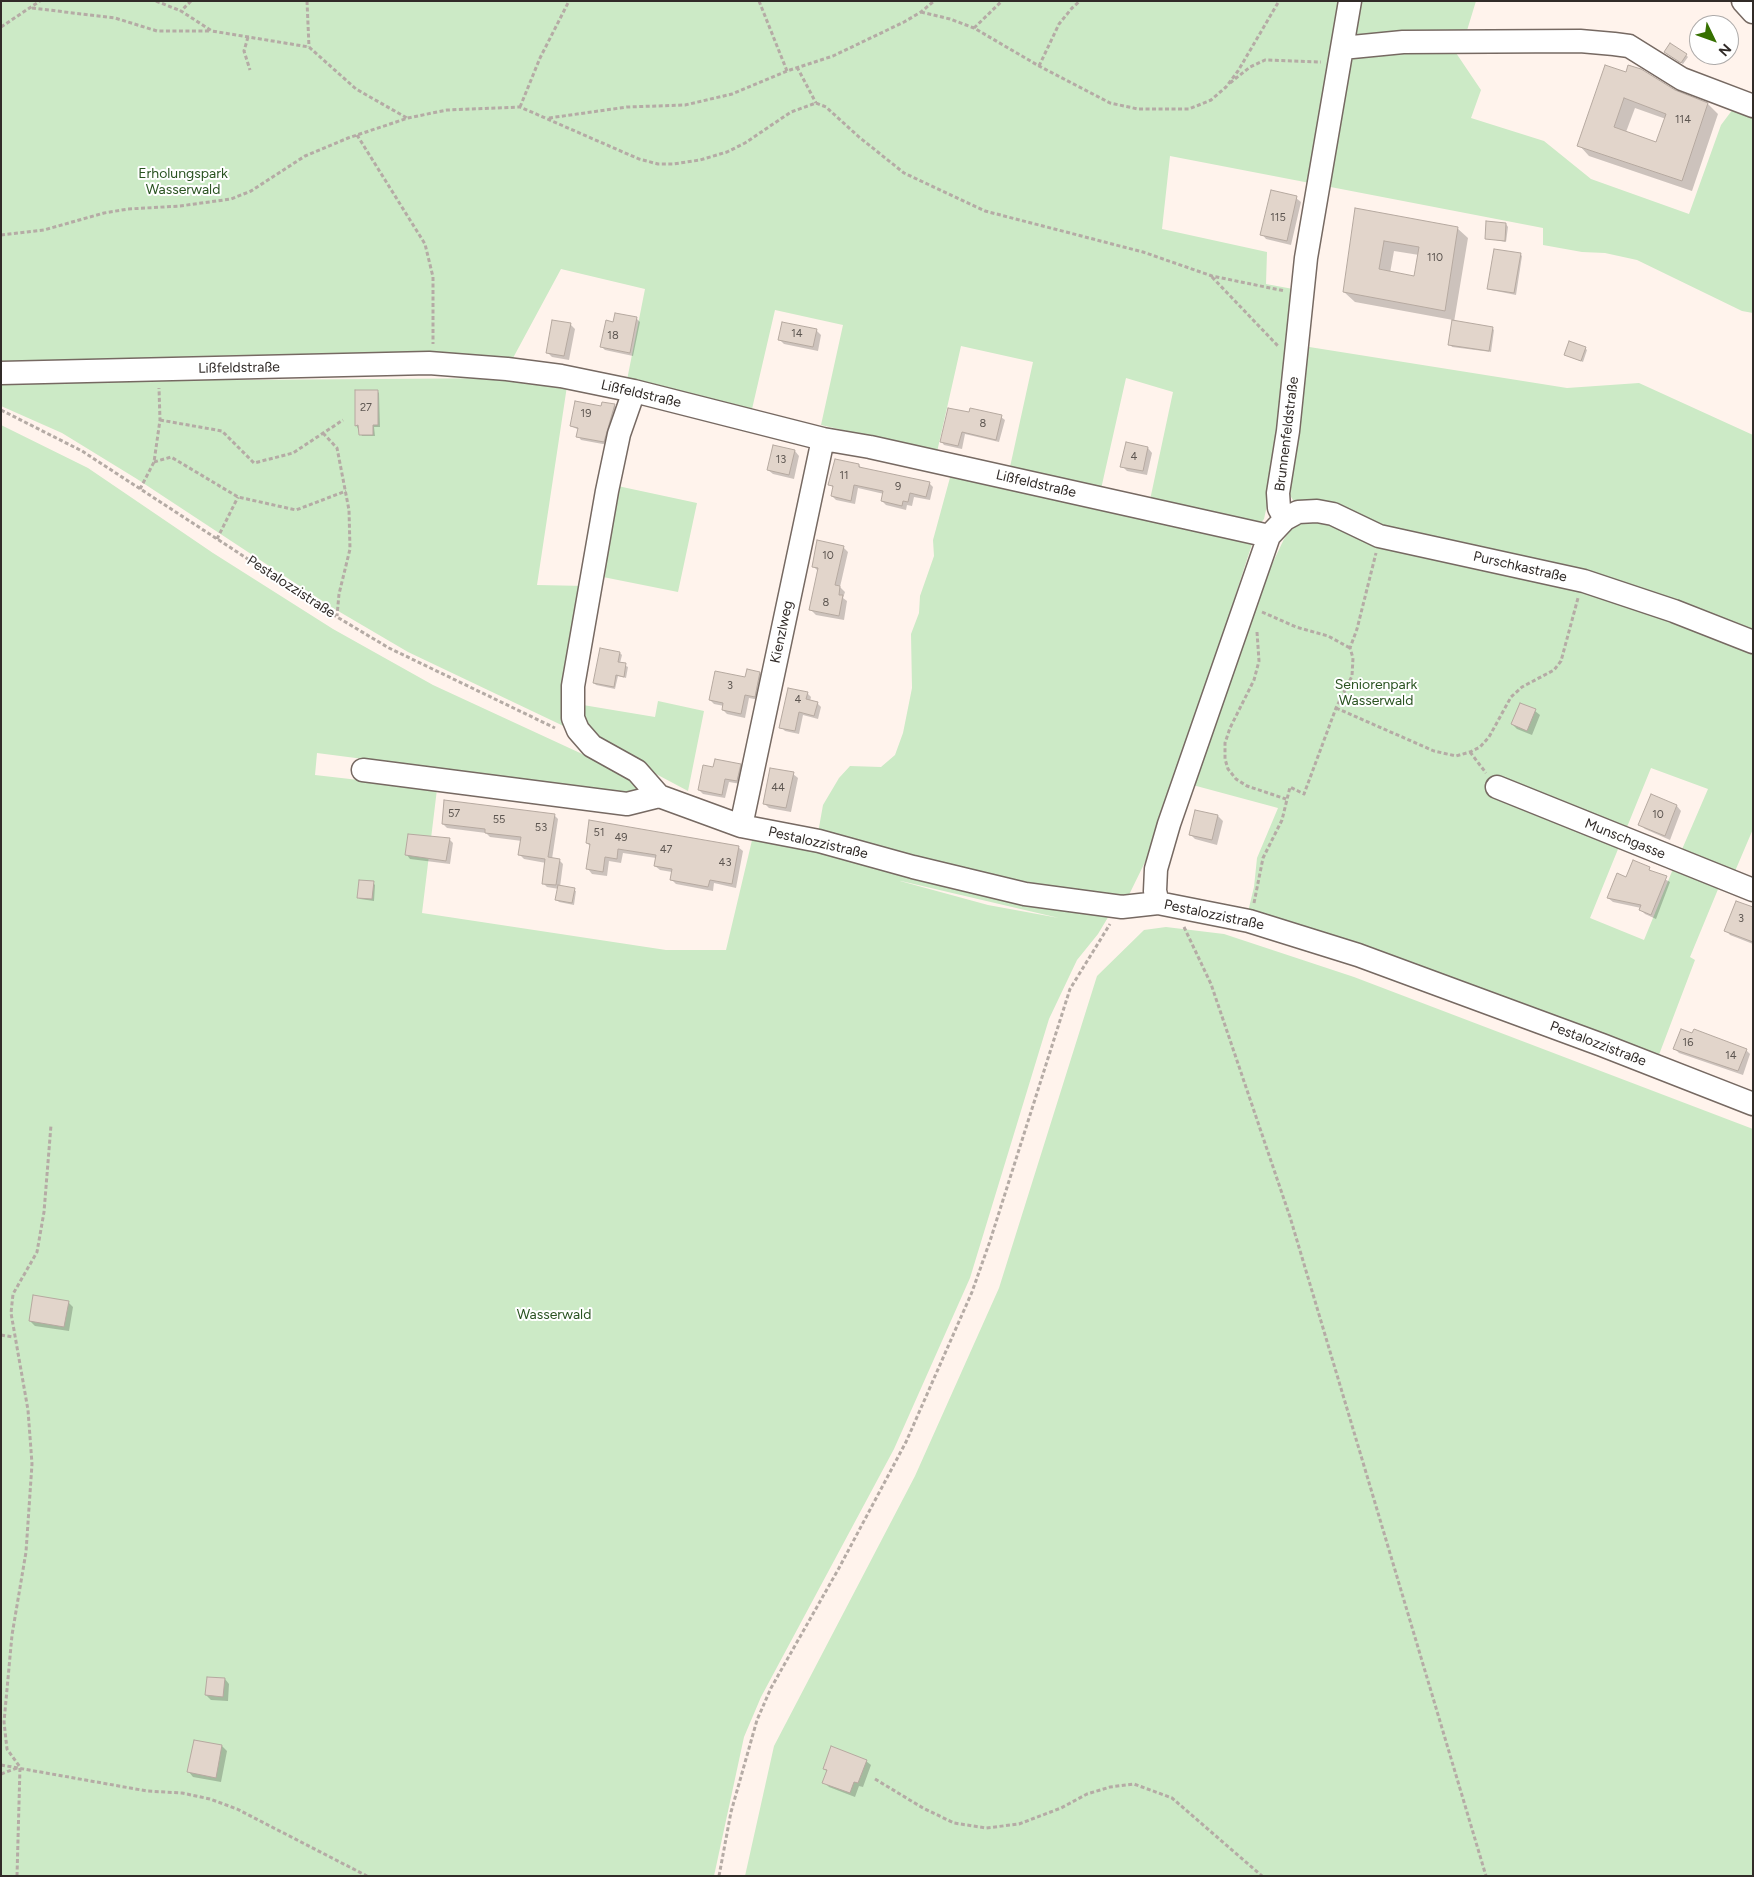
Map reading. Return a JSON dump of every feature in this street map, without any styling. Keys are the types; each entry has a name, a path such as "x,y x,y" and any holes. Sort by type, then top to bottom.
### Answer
{"street":[{"name":"Brunnenfeldstraße","path":"1285,518 1280,508 1278,493 1296,362 1306,258 1350,1"},
{"path":"1743,1 1753,12"},
{"path":"1342,48 1403,42 1580,41 1629,46 1682,79 1753,106"},
{"name":"Lißfeldstraße","path":"1,373 433,364 552,375 634,391 823,439 870,447 1269,536"},
{"name":"Pestalozzistraße","path":"634,391 619,434 608,491 573,686 573,718 578,730 592,746 637,771 659,796 741,826 819,841 913,868 1025,894 1122,907 1167,904 1249,921 1367,958 1602,1045 1753,1104"},
{"name":"Kienzlweg","path":"741,826 823,439"},
{"name":"Purschkastraße","path":"1285,518 1298,512 1325,512 1379,536 1584,581 1674,611 1753,642"},
{"path":"1167,904 1154,891 1156,869 1164,842 1269,536 1285,518"},
{"path":"363,770 627,804 659,796"},
{"name":"Munschgasse","path":"1497,787 1753,890"}],"path":[{"path":"1,27 40,1"},
{"path":"156,1 181,12 212,31"},
{"path":"181,12 191,1"},
{"path":"307,1 309,47"},
{"path":"520,107 540,58 569,1"},
{"path":"759,1 787,71"},
{"path":"548,118 626,107 685,105 732,94 787,71 833,56 921,12 934,1"},
{"path":"974,28 1002,1"},
{"path":"1039,66 1059,24 1080,1"},
{"path":"1226,87 1279,1"},
{"path":"32,8 115,18 157,31 212,31 309,47 356,89 408,118"},
{"path":"921,12 950,19 974,28 1039,66 1110,103 1138,109 1189,108 1210,100 1250,67 1265,60 1322,62"},
{"path":"248,37 244,51 250,70"},
{"path":"797,68 816,103 826,108 904,173 985,211 1143,252 1212,276 1303,293"},
{"path":"1,236 44,230 104,212 180,206 231,199 251,191 305,156 357,135 408,118 447,110 520,107 639,159 658,164 673,164 700,160 727,152 745,143 791,112 816,103"},
{"path":"357,135 425,244 433,278 433,364"},
{"path":"1212,276 1263,332 1296,362"},
{"path":"140,488 154,462 160,420 158,370"},
{"name":"Pestalozzistraße","path":"1,410 82,451 337,616 426,668 559,730"},
{"path":"160,420 222,431 254,463 293,453 343,420"},
{"path":"322,433 336,448 346,491 350,549 339,594 337,616"},
{"path":"154,462 171,457 238,497 296,510 346,491"},
{"path":"217,539 238,497"},
{"path":"1249,921 1263,858 1282,820 1290,787 1304,794 1336,708 1352,676 1353,658 1350,648 1370,584 1379,536"},
{"path":"1336,708 1434,751 1456,756 1480,747 1489,737 1511,697 1522,687 1549,674 1561,662 1572,614 1584,581"},
{"path":"1258,616 1260,611 1296,626 1328,636 1350,648"},
{"path":"1257,631 1259,660 1254,680 1243,706 1230,728 1225,743 1225,759 1228,769 1236,779 1247,786 1286,799"},
{"path":"1470,752 1497,787"},
{"path":"1167,904 1179,917 1210,984 1290,1217 1486,1876"},
{"path":"719,1876 731,1812 757,1720 771,1688 839,1568 906,1442 981,1266 1070,989 1087,958 1122,907"},
{"path":"17,1876 20,1767 8,1749 4,1722 12,1635 26,1552 32,1464 28,1410 10,1313 13,1294 37,1252 44,1212 52,1125"},
{"path":"1,1335 13,1337"},
{"path":"1,1765 147,1791 182,1793 210,1799 237,1809 367,1876"},
{"path":"1,1774 20,1767"},
{"path":"875,1779 923,1808 954,1823 986,1828 1019,1824 1061,1808 1087,1794 1110,1787 1134,1784 1172,1798 1262,1876"}],"green space":[{"name":"Erholungspark Wasserwald","path":"1,1 1476,1 1465,37 1452,47 1481,90 1471,118 1544,141 1591,179 1689,214 1721,125 1733,109 1753,112 1753,313 1742,311 1637,260 1605,253 1582,252 1543,245 1543,228 1170,156 1162,229 1267,252 1266,284 1293,289 1278,455 1264,519 1259,525 1150,500 1173,392 1126,378 1101,489 1010,467 1033,362 961,346 937,452 821,425 843,325 775,310 752,409 627,380 645,289 561,269 513,358 1,367"},
{"path":"1303,346 1567,388 1639,383 1753,435 1753,635 1400,534 1345,509 1293,500 1286,489"},
{"path":"514,378 567,386 537,585 586,586 574,731 408,652 333,608 137,479 62,433 1,406 1,379"},
{"name":"Wasserwald","path":"1,425 88,468 213,553 333,629 433,685 632,777 641,790 619,796 503,777 317,753 315,775 437,789 422,913 666,950 726,950 753,836 1110,914 1098,934 1077,960 1049,1019 970,1278 894,1449 761,1697 744,1737 714,1876 1,1876","holes":["900,881 1059,918 988,905"]},
{"path":"951,474 1253,541 1177,776 1146,860 1126,901 1033,890 818,833 823,805 839,778 850,766 881,767 895,755 903,733 912,688 911,634 919,613 920,596 934,556 933,540"},
{"path":"613,485 697,503 678,592 598,576"},
{"name":"Seniorenpark Wasserwald","path":"1313,517 1586,589 1753,650 1753,829 1733,876 1680,854 1708,789 1651,768 1590,918 1644,940 1675,864 1721,882 1690,957 1695,960 1657,1060 1247,916 1254,887 1257,858 1278,808 1189,784 1264,581 1284,539 1292,528 1301,521"},
{"path":"658,701 704,711 688,791 592,740 577,704 655,717"},
{"path":"1166,927 1224,934 1354,977 1753,1129 1753,1876 745,1876 774,1746 915,1476 999,1288 1097,976 1144,930"}],"building":[{"path":"1670,43 1687,54 1681,63 1664,52"},
{"path":"1605,65 1626,72 1628,65 1641,69 1675,90 1708,103 1682,181 1577,146","holes":["1624,98 1666,114 1656,142 1614,127"]},
{"path":"1271,190 1297,196 1287,241 1260,235"},
{"path":"1355,208 1458,227 1445,311 1343,292","holes":["1384,241 1419,247 1414,276 1379,269"]},
{"path":"1486,221 1506,223 1505,241 1485,239"},
{"path":"1494,249 1521,253 1514,293 1487,289"},
{"path":"615,313 637,317 630,353 600,347 606,320 613,322"},
{"path":"552,320 571,323 564,356 546,353"},
{"path":"1452,320 1493,327 1489,351 1448,345"},
{"path":"782,322 817,329 813,347 778,340"},
{"path":"1569,341 1586,347 1581,361 1564,355"},
{"path":"355,390 378,390 378,425 373,425 373,435 359,435 358,425 355,426"},
{"path":"575,401 601,406 602,402 615,404 604,442 576,437 578,428 570,426"},
{"path":"948,408 969,412 970,408 1002,415 996,440 962,432 958,446 940,442"},
{"path":"1126,442 1148,447 1143,471 1120,467"},
{"path":"773,445 795,450 789,475 767,470"},
{"path":"835,459 859,464 859,467 930,482 926,497 910,493 908,502 903,501 902,506 881,501 883,491 854,485 851,501 831,496 833,486 828,485"},
{"path":"817,540 844,546 835,585 840,586 839,595 843,595 839,616 809,610 818,568 812,567"},
{"path":"600,648 620,652 618,662 626,663 624,677 616,675 614,687 593,683"},
{"path":"747,669 760,672 755,697 745,695 741,714 722,710 723,703 709,700 715,671 745,677"},
{"path":"788,688 808,692 806,699 818,702 814,716 799,712 795,731 779,728"},
{"path":"1520,703 1536,709 1527,731 1511,724"},
{"path":"715,759 741,764 737,781 725,779 722,795 698,790 703,765 713,767"},
{"path":"770,768 794,772 786,808 763,804"},
{"path":"1651,794 1677,805 1665,836 1638,825"},
{"path":"444,800 555,814 548,857 560,859 556,885 542,884 545,859 518,855 521,837 485,833 485,829 442,824"},
{"path":"1195,810 1218,815 1212,840 1189,835"},
{"path":"589,820 739,846 732,884 710,880 708,887 670,880 672,869 654,866 656,855 618,849 617,859 605,857 603,872 586,869 590,844 586,843"},
{"path":"408,834 450,838 446,861 405,855"},
{"path":"1633,860 1650,867 1649,870 1667,876 1651,915 1639,910 1641,905 1607,898 1617,873 1626,877"},
{"path":"359,880 374,881 372,899 357,898"},
{"path":"558,885 575,888 572,903 555,900"},
{"path":"1736,901 1753,907 1753,942 1724,931"},
{"path":"1681,1029 1692,1033 1694,1029 1747,1049 1738,1071 1673,1049"},
{"path":"33,1295 69,1301 64,1327 29,1321"},
{"path":"207,1677 225,1678 223,1697 205,1695"},
{"path":"194,1740 222,1745 216,1778 187,1772"},
{"path":"831,1746 867,1760 858,1783 854,1782 850,1793 822,1783 827,1770 823,1769"}]}
